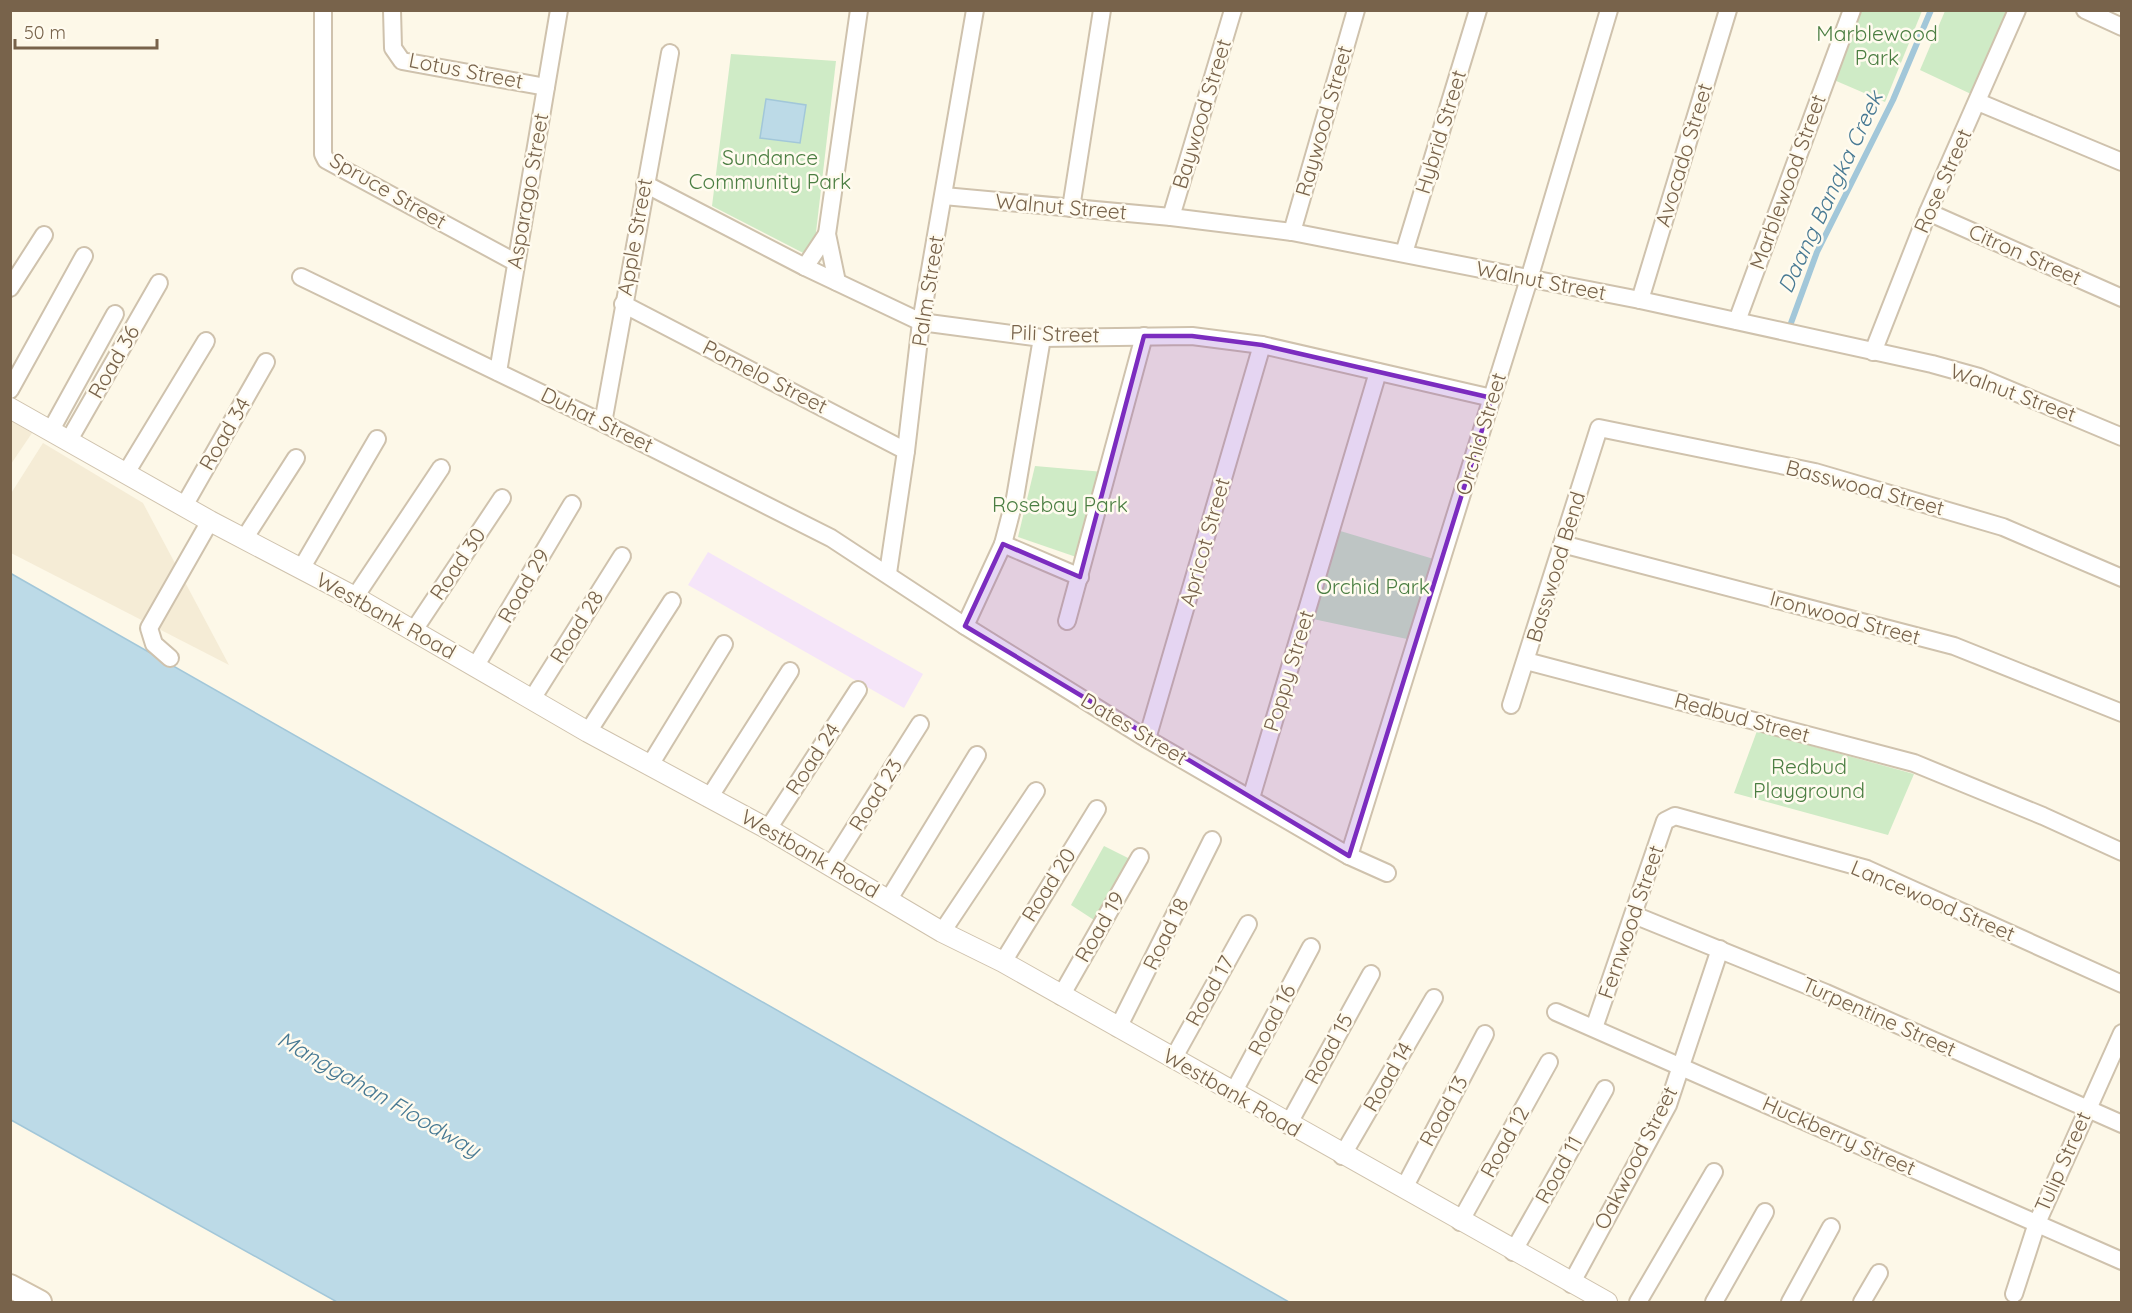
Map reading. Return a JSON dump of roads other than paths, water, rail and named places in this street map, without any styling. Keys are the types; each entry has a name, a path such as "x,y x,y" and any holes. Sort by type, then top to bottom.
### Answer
{"main road":[{"path":"10,1286 40,1302"}],"street":[{"name":"Spruce Street","path":"323,10 323,154 326,160 515,262"},
{"name":"Lotus Street","path":"392,10 393,48 402,61 546,87"},
{"name":"Asparago Street","path":"498,372 559,10"},
{"path":"837,282 827,234 859,10"},
{"name":"Palm Street","path":"888,573 906,451 921,322 975,10"},
{"path":"1071,208 1102,10"},
{"name":"Baywood Street","path":"1170,217 1233,10"},
{"name":"Raywood Street","path":"1292,232 1356,10"},
{"name":"Hybrid Street","path":"1404,253 1478,10"},
{"name":"Orchid Street","path":"1349,856 1529,279 1609,10"},
{"name":"Avocado Street","path":"1640,300 1728,10"},
{"name":"Marblewood Street","path":"1737,321 1852,10"},
{"name":"Rose Street","path":"1873,352 1928,212 2017,10"},
{"path":"2085,10 2121,27"},
{"name":"Apple Street","path":"603,423 670,52"},
{"path":"1978,102 2121,162"},
{"name":"Pili Street","path":"645,184 805,267 921,322 1042,338 1192,336 1262,345 1492,398"},
{"name":"Walnut Street","path":"944,196 1170,217 1292,232 1640,300 1979,377 2121,437"},
{"name":"Citron Street","path":"1928,212 2121,298"},
{"path":"805,267 827,234"},
{"path":"10,288 44,235"},
{"path":"10,390 84,256"},
{"name":"Duhat Street","path":"301,277 603,423 831,538 888,573"},
{"name":"Road 36","path":"69,440 159,283"},
{"name":"Pomelo Street","path":"623,304 906,451"},
{"path":"51,430 115,314"},
{"path":"1067,621 1143,336"},
{"path":"965,626 1003,544 1015,498 1042,338"},
{"path":"126,472 206,341"},
{"name":"Apricot Street","path":"1148,739 1262,345"},
{"name":"Road 34","path":"184,506 266,362"},
{"name":"Poppy Street","path":"1251,798 1378,372"},
{"name":"Westbank Road","path":"10,408 244,539 356,597 588,732 831,865 894,891 942,932 1002,962 1342,1156 1404,1188 1513,1252 1607,1302"},
{"name":"Basswood Bend","path":"1511,705 1599,428"},
{"name":"Basswood Street","path":"1599,428 1815,472 2003,527 2121,578"},
{"path":"301,569 377,439"},
{"path":"244,539 296,458"},
{"path":"356,597 441,468"},
{"name":"Road 30","path":"414,630 502,498"},
{"name":"Road 29","path":"475,667 572,504"},
{"path":"170,658 154,644 148,628 210,520"},
{"path":"1003,544 1080,577"},
{"name":"Ironwood Street","path":"1562,544 1954,646 2121,713"},
{"name":"Road 28","path":"532,699 622,556"},
{"name":"Dates Street","path":"888,573 965,626 1148,739 1349,856 1387,873"},
{"path":"588,732 672,601"},
{"path":"650,765 724,644"},
{"name":"Redbud Street","path":"1526,661 1914,763 2043,816 2121,852"},
{"path":"709,798 790,671"},
{"name":"Road 24","path":"768,829 858,690"},
{"name":"Road 23","path":"831,865 920,724"},
{"path":"894,891 977,755"},
{"path":"942,932 1036,791"},
{"name":"Road 20","path":"1002,962 1097,809"},
{"name":"Fernwood Street","path":"1594,1028 1665,821 1669,817"},
{"name":"Lancewood Street","path":"1669,817 1867,869 2121,984"},
{"name":"Road 18","path":"1118,1028 1212,840"},
{"name":"Road 19","path":"1061,996 1140,857"},
{"name":"Turpentine Street","path":"1634,915 1720,949 2121,1124"},
{"name":"Road 17","path":"1173,1059 1248,924"},
{"name":"Road 16","path":"1233,1093 1311,947"},
{"name":"Oakwood Street","path":"1571,1284 1668,1105 1720,949"},
{"name":"Road 15","path":"1288,1125 1371,974"},
{"name":"Road 14","path":"1342,1156 1434,998"},
{"name":"Huckberry Street","path":"1556,1012 1681,1065 2121,1261"},
{"name":"Tulip Street","path":"2014,1294 2037,1223 2121,1033"},
{"name":"Road 13","path":"1404,1188 1485,1034"},
{"name":"Road 12","path":"1460,1222 1549,1062"},
{"name":"Road 11","path":"1513,1252 1605,1089"},
{"path":"1638,1302 1713,1172"},
{"path":"1714,1302 1765,1212"},
{"path":"1790,1302 1831,1227"},
{"path":"1862,1302 1879,1273"}],"water":[{"path":"766,99 806,105 800,143 760,138"},
{"name":"Manggahan Floodway","path":"10,573 1289,1302 337,1302 11,1120"}],"waterway":[{"name":"Daang Bangka Creek","path":"1791,323 1817,252 1893,100 1931,10"}],"park label":[{"name":"Marblewood Park","path":"1877,46"},
{"name":"Sundance Community Park","path":"770,170"},
{"name":"Rosebay Park","path":"1060,505"},
{"name":"Orchid Park","path":"1373,587"},
{"name":"Redbud Playground","path":"1809,779"}]}
